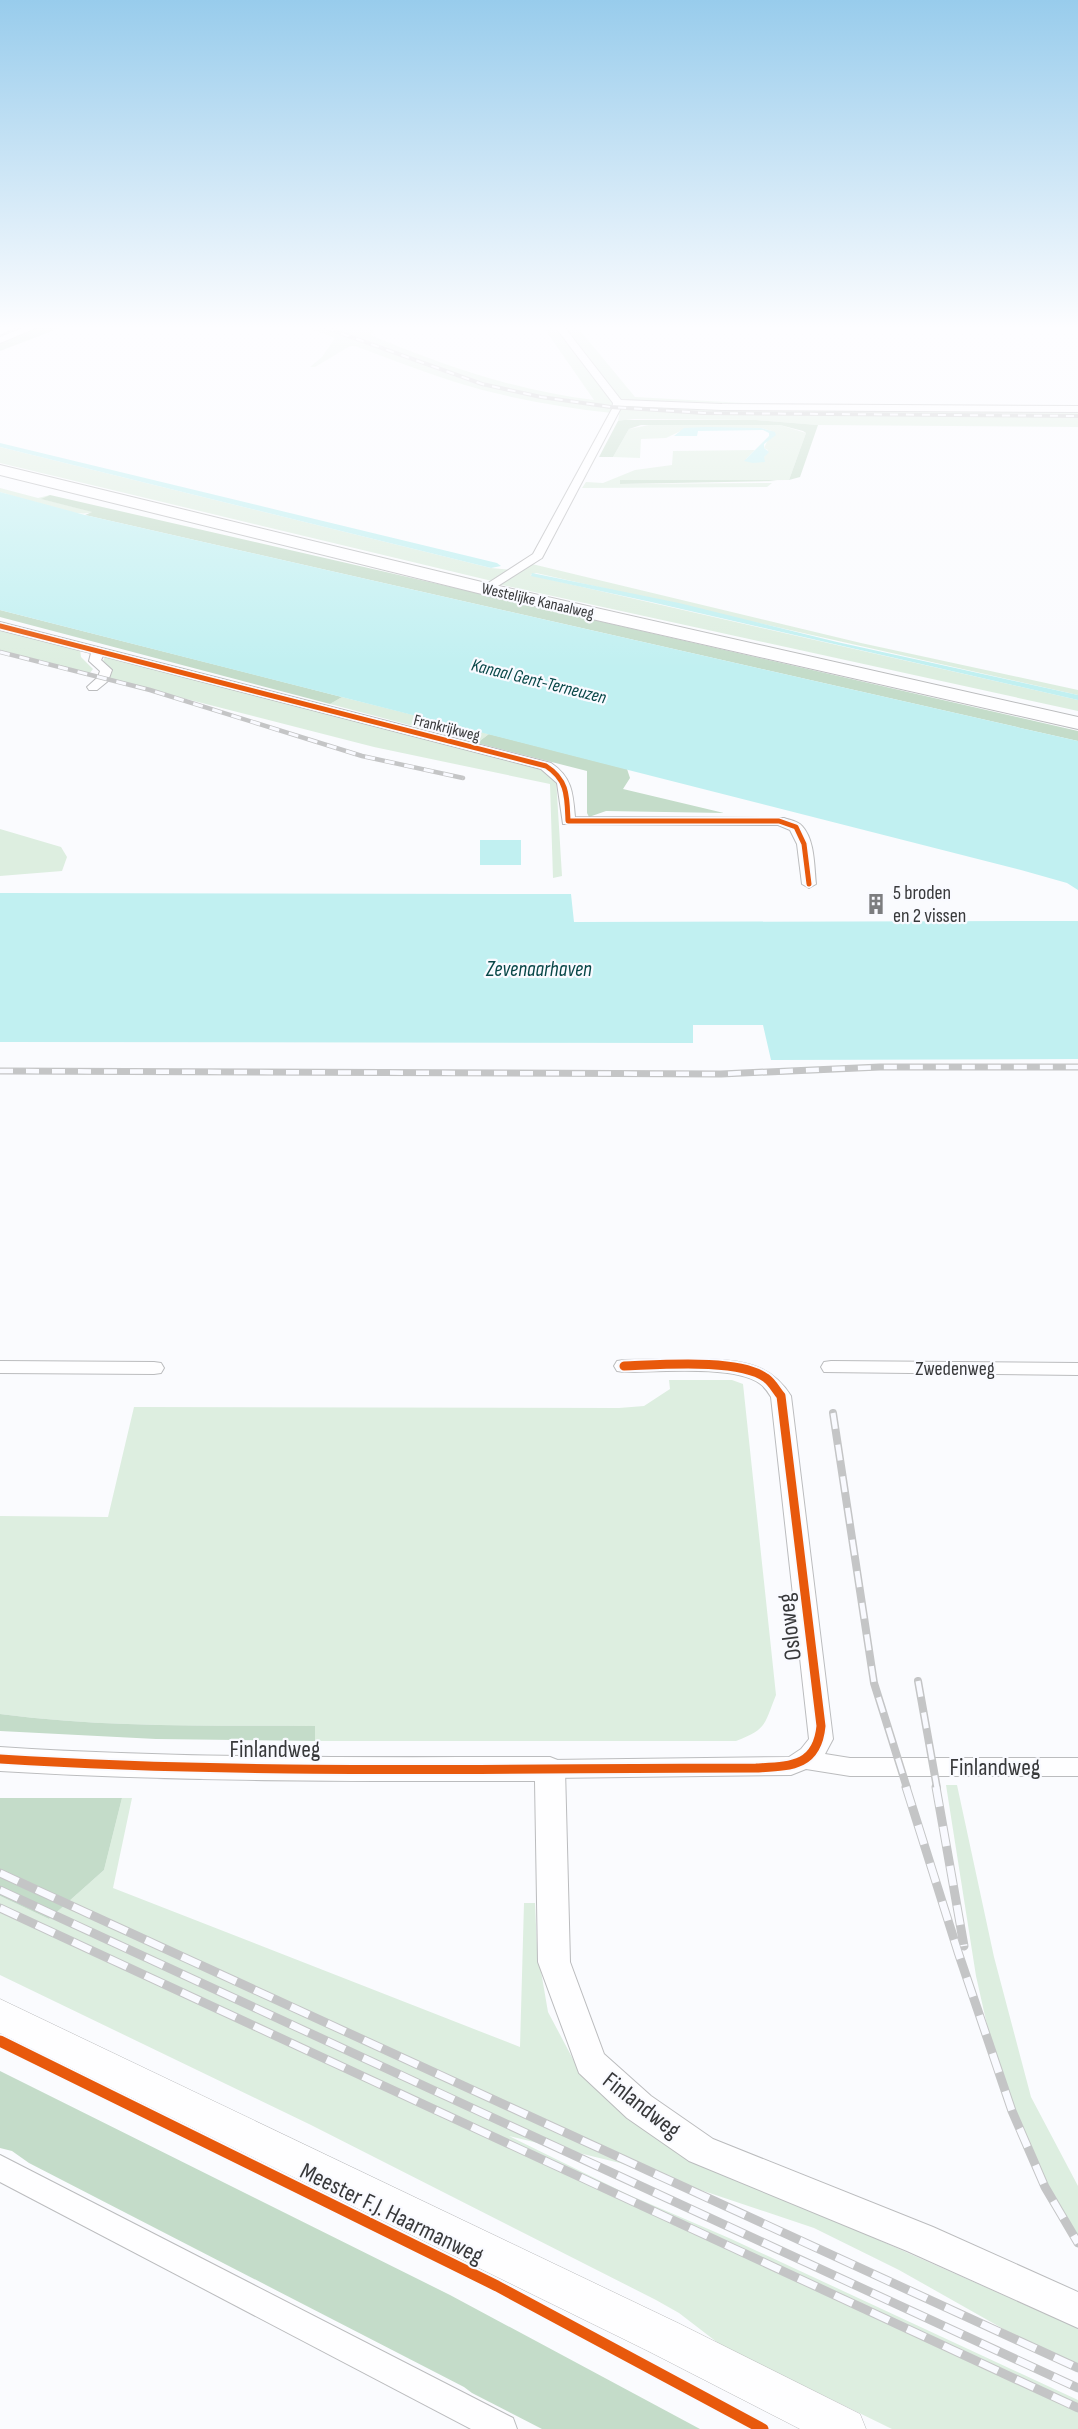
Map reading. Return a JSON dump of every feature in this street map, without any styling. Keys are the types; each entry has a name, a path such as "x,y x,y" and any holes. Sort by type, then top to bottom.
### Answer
{"main road":[{"name":"Westelijke Kanaalweg","path":"0,470 486,589 1078,723"},
{"name":"Meester F.J. Haarmanweg","path":"0,2015 663,2337 844,2429"}],"street":[{"path":"486,589 538,556 600,441"},
{"name":"Frankrijkweg","path":"0,626 546,766 558,772 565,782 568,821 779,821 796,827 804,844 809,884"},
{"path":"93,687 104,678 106,673 106,670 95,661 98,651"},
{"name":"Osloweg","path":"624,1366 705,1366 738,1369 765,1377 781,1396 821,1726 821,1739 816,1750 805,1760"},
{"path":"0,1367 154,1368"},
{"name":"Zwedenweg","path":"831,1367 1078,1369"},
{"name":"Finlandweg","path":"0,1759 108,1766 229,1769 550,1769 554,1962 591,2063 639,2107 701,2150 920,2239 1078,2310"},
{"path":"550,1769 756,1768 791,1766 805,1760"},
{"name":"Finlandweg","path":"805,1760 850,1767 1078,1767"},
{"path":"0,2168 502,2429"}],"green space":[{"path":"607,441 622,441 613,457 599,457"},
{"path":"622,441 641,441 640,458 613,457"},
{"path":"767,441 803,441 789,480 620,481 620,484 772,483 767,487 582,488 586,482 603,483 635,470 672,465 673,451 755,450 746,459 764,457 768,450 764,448"},
{"path":"803,441 812,441 800,477 789,480"},
{"path":"0,447 491,568 512,570 492,581 0,463"},
{"path":"620,480 769,480 777,481 620,484"},
{"path":"0,488 38,498 50,495 42,499 93,512 74,513 48,507 0,492"},
{"path":"50,495 1078,731 1078,741 85,515 92,512 41,499"},
{"path":"532,564 861,643 1078,690 1078,695 536,573 530,575 1078,700 1078,711 498,584"},
{"path":"0,610 342,697 330,704 0,617"},
{"path":"0,628 80,649 81,657 93,669 89,674 0,651"},
{"path":"112,656 543,770 556,778 562,876 553,878 550,784 374,747 108,679 112,673 103,661 105,657"},
{"path":"342,697 489,734 477,743 330,704"},
{"path":"489,734 627,769 630,778 623,789 724,813 606,811 589,817 587,813 587,771 477,743"},
{"path":"0,829 61,847 67,857 62,871 0,876"},
{"path":"669,1380 732,1380 743,1384 776,1695 763,1725 746,1737 736,1741 315,1741 314,1726 117,1724 0,1714 0,1516 108,1517 134,1407 619,1408 644,1406 670,1389"},
{"path":"0,1714 118,1724 315,1726 315,1741 156,1739 0,1731"},
{"path":"946,1785 957,1785 994,1957 1031,2097 1078,2186 1078,2242 1043,2185 1003,2096 976,1976"},
{"path":"0,1798 122,1798 104,1870 49,1919 0,1896"},
{"path":"122,1798 132,1798 113,1888 520,2047 524,1903 535,1903 537,1948 548,2012 574,2061 610,2099 745,2181 1078,2328 1078,2371 899,2270 814,2228 620,2163 509,2136 627,2194 729,2238 1078,2400 1078,2429 892,2429 722,2346 679,2313 656,2300 311,2125 0,1975 0,1896 49,1919 104,1870"},
{"path":"0,2071 450,2295 700,2429 542,2429 29,2163 12,2151 0,2148"}],"water":[{"path":"764,441 768,441 764,444 764,448 769,452 764,457 765,462 744,461"},
{"path":"0,443 497,563 501,566 491,568 0,447"},
{"name":"Kanaal Gent-Terneuzen","path":"0,492 85,515 1078,741 1078,890 1067,883 1021,870 0,610"},
{"path":"532,573 679,603 837,642 1078,695 1078,700 531,576"},
{"path":"480,840 521,840 521,865 480,865"},
{"name":"Zevenaarhaven","path":"0,893 571,894 574,922 1078,921 1078,1059 771,1060 763,1025 693,1025 693,1043 0,1042"}],"railway":[{"path":"0,652 150,690 362,756 463,778"},
{"path":"0,1071 721,1074 880,1067 1078,1067"},
{"path":"833,1413 874,1683 907,1788"},
{"path":"918,1681 937,1788"},
{"path":"906,1787 958,1952 1012,2111 1045,2187 1078,2243"},
{"path":"936,1787 964,1946"},
{"path":"0,1873 1078,2368"},
{"path":"0,1890 1078,2388"},
{"path":"0,1908 1078,2408"}],"cycle path":[{"path":"0,626 546,766 560,777 566,789 568,821 779,821 796,827 804,844 809,884"},
{"path":"0,1759 108,1766 229,1769 756,1768 790,1765 809,1757 816,1750 821,1726 781,1396 766,1378 755,1372 698,1365 624,1366"},
{"path":"0,2041 497,2286 763,2429"}],"place":[{"name":"5 broden en 2 vissen","path":"876,904"}]}
